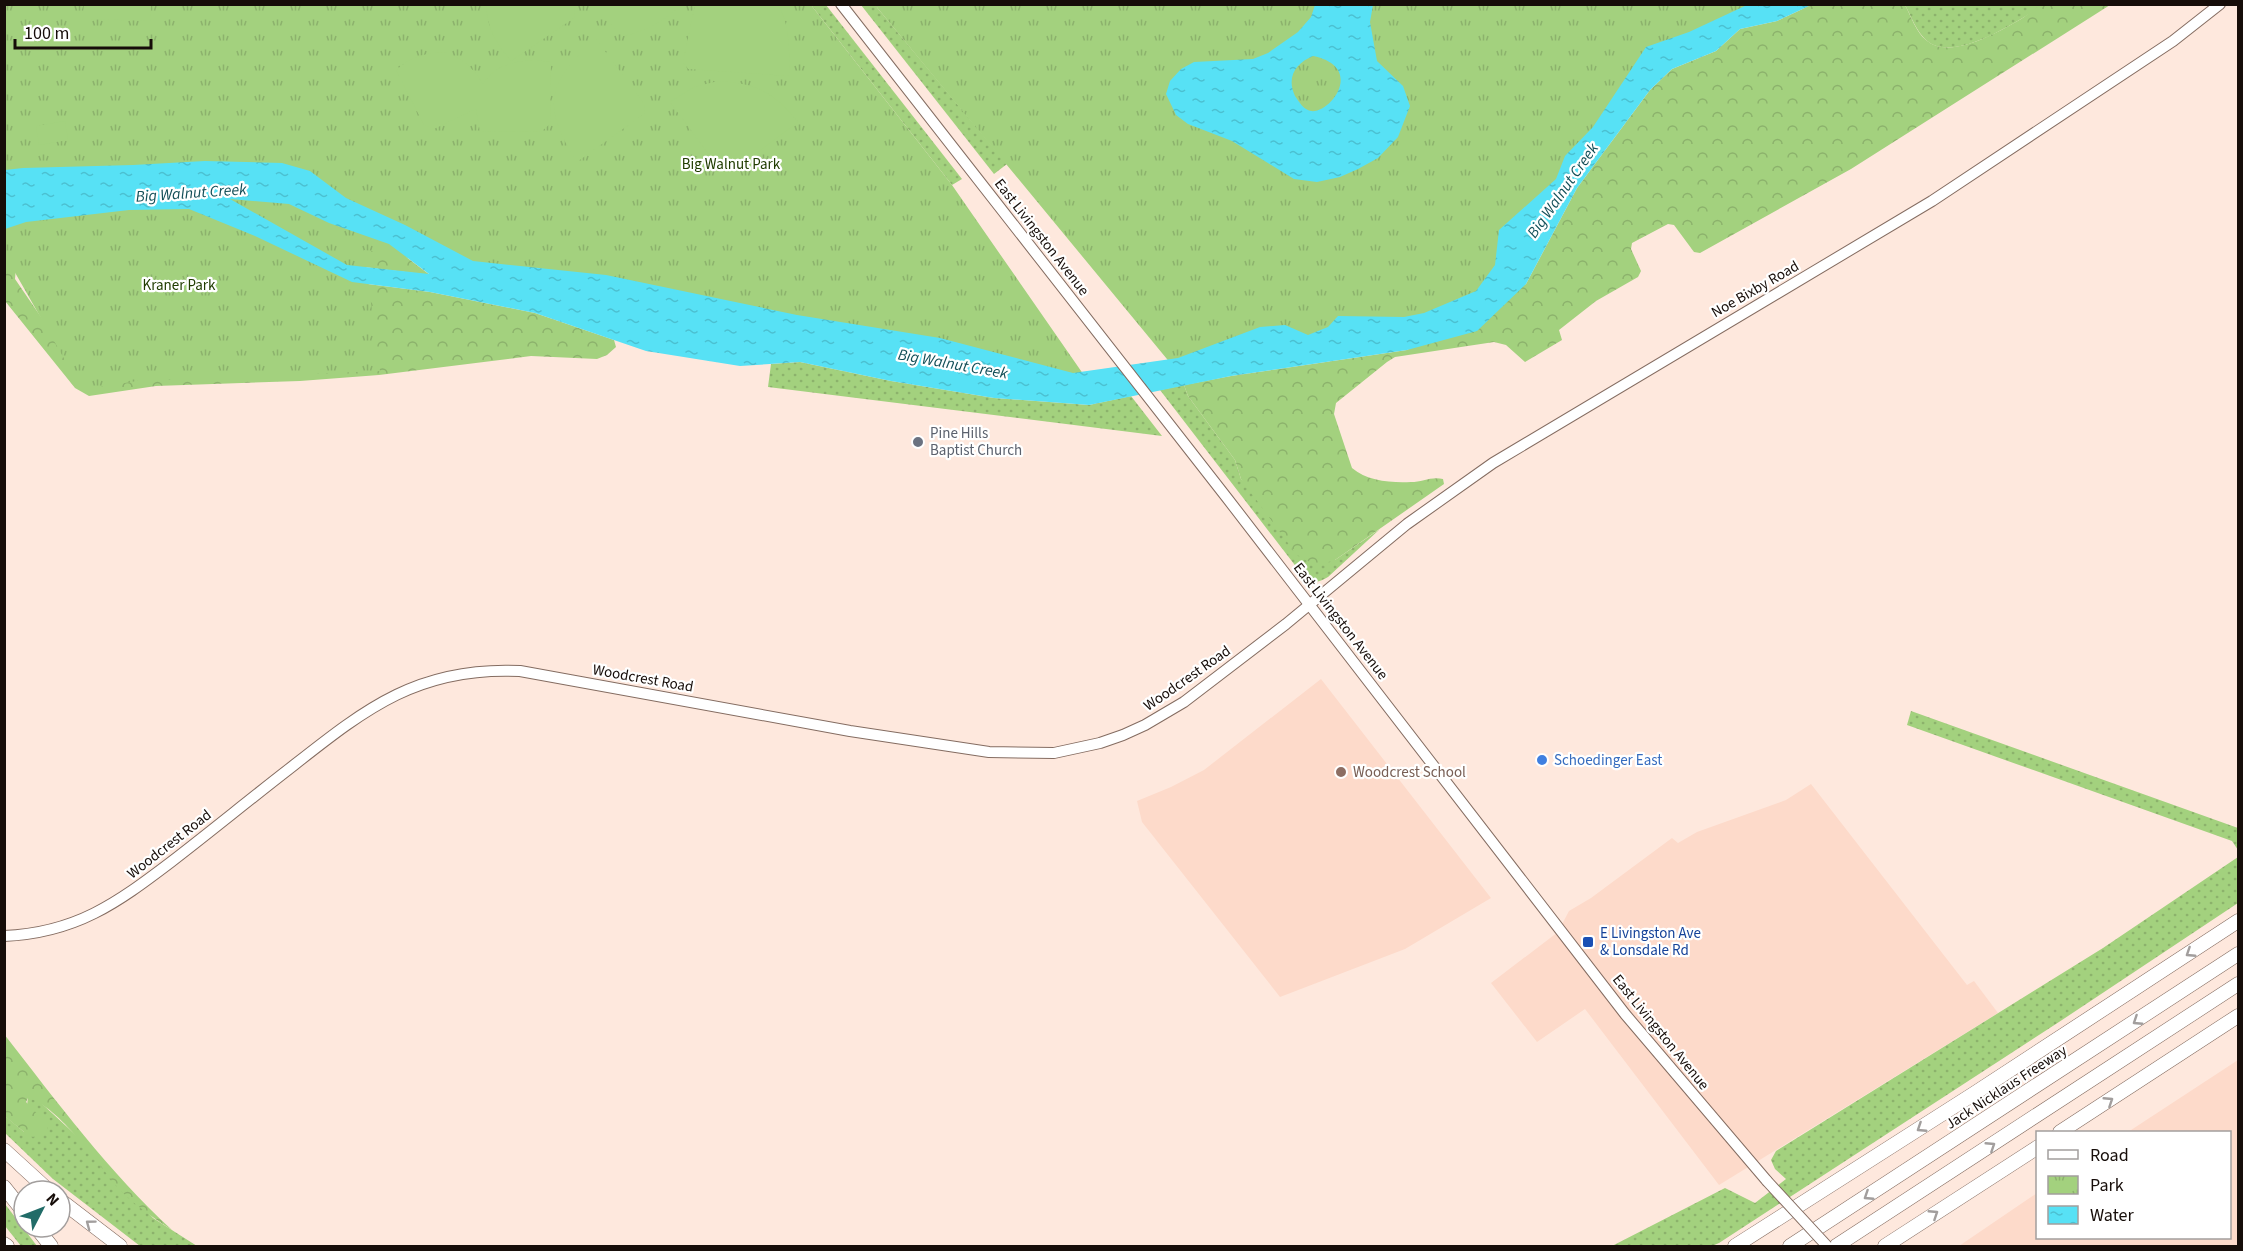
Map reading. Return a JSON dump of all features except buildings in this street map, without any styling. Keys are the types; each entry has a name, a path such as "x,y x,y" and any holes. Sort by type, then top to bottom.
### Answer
{"highway":[{"path":"1735,1246 2238,921"},
{"name":"Jack Nicklaus Freeway","path":"1790,1246 2238,954"},
{"path":"1836,1246 2238,984"},
{"path":"2062,1131 2238,1016"},
{"path":"1885,1246 2036,1148"},
{"path":"4,1150 36,1179"},
{"path":"72,1209 120,1246"}],"street":[{"name":"East Livingston Avenue","path":"841,4 1625,1014 1767,1181 1827,1246"},
{"name":"Noe Bixby Road","path":"1309,605 1407,524 1493,463 1932,201 2173,41 2220,4"},
{"name":"Woodcrest Road","path":"4,936 59,928 110,906 187,850 357,716 390,697 446,677 490,670 520,671 850,731 970,750 1011,754 1054,753 1108,740 1145,725 1164,714 1191,696 1309,605"}],"shaded area":[{"path":"1321,679 1491,898 1405,949 1280,997 1142,822 1137,801 1204,770"},
{"path":"1811,784 1967,985 1974,981 1998,1013 1719,1185 1585,1009 1537,1042 1491,983 1558,932 1569,911 1591,898 1672,838 1678,843 1697,832 1786,800"},
{"path":"2238,1060 2238,1246 1959,1246 2036,1194 2036,1239 2231,1239 2231,1131 2130,1131"}],"green space":[{"path":"2059,3 2110,5 1851,169 1700,253 1694,252 1674,225 1668,224 1632,243 1631,249 1641,271 1638,277 1596,301 1559,330 1562,340 1525,362 1506,345 1494,342 1395,357 1387,362 1336,403 1334,414 1352,468 1365,476 1380,480 1411,482 1439,478 1443,479 1444,484 1335,560 1314,563 1296,554 1241,479 1235,460 1188,396 1184,385 1407,350 1526,284 1577,188 1650,90 1672,69 1716,51 1740,29 1777,21 1811,5 1905,5 1922,37 1936,46 1948,47 1961,46 1987,37 2041,6"},
{"path":"572,4 575,7 574,18 511,61 493,35 486,5"},
{"name":"Big Walnut Park","path":"4,5 811,5 952,185 1088,381 364,250 380,371 137,381 82,390 5,255"},
{"path":"84,5 151,5 150,21 89,19 83,13"},
{"path":"591,5 681,5 655,25 623,36"},
{"path":"695,5 778,5 787,31 789,76 688,69 683,62"},
{"path":"811,5 826,5 962,179 952,185"},
{"path":"861,5 875,5 1007,164 994,174"},
{"path":"875,5 1779,5 1693,37 1456,319 1176,370"},
{"path":"1905,5 2043,5 1985,38 1952,47 1938,46 1926,40"},
{"path":"596,39 645,105 644,114 577,162 558,125 554,110 555,96 559,82 567,68"},
{"path":"444,52 467,64 483,84 496,70 513,63 551,62 550,124 542,131 480,132 476,109 434,129 424,125 396,70 418,56"},
{"path":"718,81 743,84 763,91 781,103 798,122 730,173 721,171 670,102 694,87"},
{"path":"65,121 68,140 39,145 36,126"},
{"path":"289,204 389,244 430,275 347,265"},
{"name":"Kraner Park","path":"4,229 430,292 535,313 614,340 616,347 607,355 597,359 531,356 379,375 300,381 156,386 89,396 75,388 5,301","holes":["16,267 67,355 15,279"]},
{"path":"800,362 891,381 994,398 1089,405 1131,396 1162,436 768,387 771,364"},
{"path":"1184,385 1188,396 1235,460 1241,479 1335,560 1380,529 1328,577 1316,582 1304,577 1160,390"},
{"path":"1911,711 2238,828 2238,850 2232,841 1907,725"},
{"path":"2238,857 2238,903 1719,1243 1712,1246 1612,1246 1725,1188 1755,1203 1786,1179 1775,1169 1771,1160 1776,1151 2103,948"},
{"path":"4,1034 105,1160 172,1230 152,1217 121,1191 65,1124 40,1103 28,1098 26,1102 48,1125 47,1130 33,1137 4,1115"},
{"path":"28,1097 39,1101 79,1138 153,1218 197,1246 140,1246 72,1194 72,1179 53,1179 5,1133 4,1115 24,1132"},
{"path":"5,1204 12,1213 12,1235 5,1226"},
{"path":"15,1239 32,1239 37,1246 21,1246"}],"water":[{"path":"1315,5 1373,5 1370,22 1377,61 1403,86 1410,106 1398,137 1378,158 1340,177 1317,182 1294,179 1232,141 1188,124 1176,115 1166,94 1170,81 1181,69 1194,62 1253,59 1268,53 1298,32 1311,17","holes":["1313,56 1329,62 1338,70 1341,79 1339,89 1327,105 1319,110 1308,110 1295,96 1292,89 1294,72 1297,67"]},
{"name":"Big Walnut Creek","path":"1747,5 1811,5 1777,21 1740,29 1716,51 1672,69 1650,90 1577,188 1526,284 1477,331 1407,350 1231,376 1089,405 994,398 891,381 800,362 740,366 646,351 535,313 430,292 352,282 255,236 189,209 129,210 26,222 5,229 5,170 205,161 282,163 310,171 346,198 405,225 473,261 606,275 797,315 940,338 1073,373 1178,358 1260,327 1285,325 1308,335 1328,327 1338,316 1404,317 1424,313 1476,291 1495,265 1499,230 1556,179 1565,156 1593,127 1646,47 1689,32","holes":["230,199 289,204 329,223 389,244 429,274 347,265"]}],"place":[{"name":"Pine Hills Baptist Church","path":"918,442"},
{"name":"Schoedinger East","path":"1542,760"},
{"name":"Woodcrest School","path":"1341,772"},
{"name":"E Livingston Ave & Lonsdale Rd","path":"1588,942"}]}
